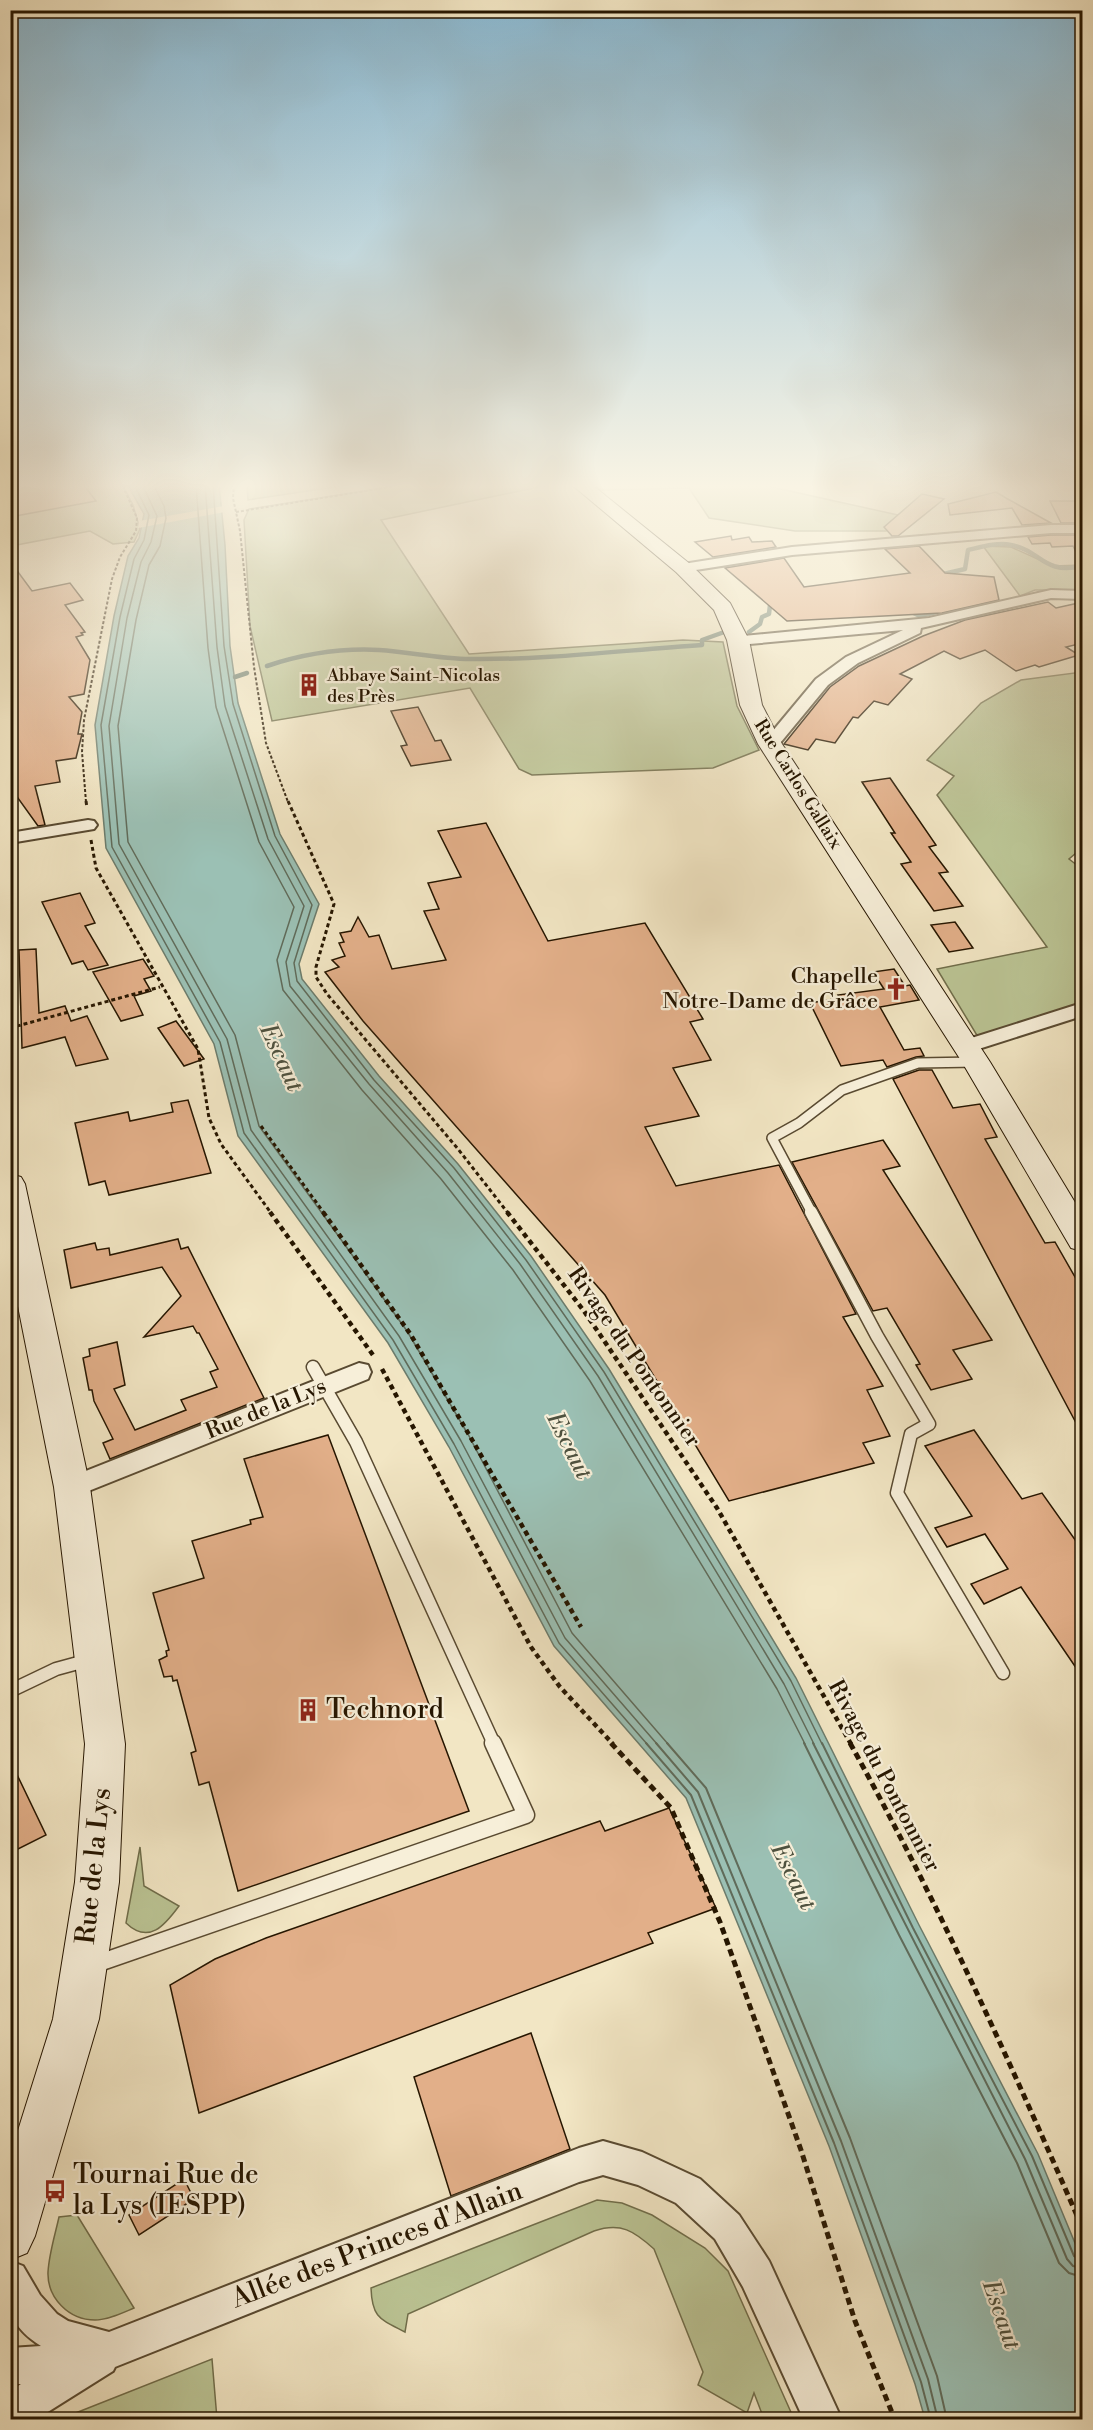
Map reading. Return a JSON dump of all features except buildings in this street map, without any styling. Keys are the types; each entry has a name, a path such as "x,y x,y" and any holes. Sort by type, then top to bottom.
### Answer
{"main road":[{"name":"Rue Carlos Gallaix","path":"713,597 723,607 738,640 751,705 770,744 971,1055 1083,1240"},
{"name":"Rue de la Lys","path":"10,1184 20,1290 72,1487 105,1744 97,1882 76,2019 54,2096 20,2167 10,2236"}],"street":[{"path":"738,640 929,623 1036,597"},
{"path":"770,744 822,682 852,660 929,623"},
{"path":"822,632 852,660"},
{"path":"10,838 88,825"},
{"path":"971,1055 1083,1009"},
{"name":"Rue de la Lys","path":"72,1487 318,1376 359,1372"},
{"name":"Allée des Princes d'Allain","path":"10,2415 31,2399 114,2349 579,2165 603,2158 642,2169 688,2191 727,2227 756,2274 824,2420"},
{"path":"10,2278 27,2309 45,2330 62,2339 114,2349"},
{"name":"Allée des Princes d'Allain","path":"10,2366 35,2365 114,2349"}],"lane":[{"path":"971,1055 918,1064 842,1090 799,1123 772,1138 877,1336 929,1424 911,1434 897,1493 1003,1673"},
{"path":"82,1969 526,1815 356,1442 318,1376"},
{"path":"10,1691 56,1669 93,1659"}],"path":[{"path":"108,597 84,720 82,752 88,825 96,868 198,1049 209,1118 221,1144 379,1362 531,1647 560,1687 671,1808 720,1922 801,2150 855,2321 896,2420"},
{"name":"Rivage du Pontonnier","path":"247,597 254,667 266,742 297,826 334,904 316,967 316,977 320,985 361,1037 458,1149 584,1311 717,1508 774,1606 892,1821 1040,2128 1083,2227"},
{"path":"10,1028 161,987"},
{"path":"261,1126 411,1335 581,1627"}],"green space":[{"path":"248,597 432,597 469,654 683,640 723,642 737,706 759,750 713,768 532,775 519,769 470,688 272,721 250,626"},
{"path":"1082,672 1082,848 1069,859 1082,869 1082,1009 981,1042 937,969 1047,947 937,795 954,776 927,760 981,703 1021,680"},
{"path":"140,1847 144,1886 179,1906 162,1926 149,1932 134,1929 126,1923"},
{"path":"597,2200 622,2203 652,2215 705,2248 728,2271 794,2419 764,2419 754,2393 747,2413 698,2385 703,2372 654,2249 640,2237 620,2228 612,2227 594,2231 408,2314 405,2332 379,2316 373,2306 371,2288"},
{"path":"77,2215 134,2308 105,2319 85,2319 68,2312 56,2299 51,2290 48,2272 59,2217"},
{"path":"212,2359 217,2419 63,2419 68,2416"}],"water":[{"name":"Escaut","path":"118,597 228,597 230,646 238,703 280,834 319,904 299,964 302,979 379,1076 458,1164 531,1256 609,1369 796,1678 919,1925 1038,2154 1082,2260 1082,2419 925,2419 915,2384 829,2146 686,1798 554,1646 449,1447 388,1343 238,1136 214,1044 106,848 95,725"}],"waterway":[{"path":"749,632 760,624 762,617 769,614 770,605 776,601"},
{"path":"909,611 920,616 936,612"},
{"path":"267,666 308,655 351,650 379,650 470,659 586,654 702,645 702,640 727,631"},
{"path":"235,677 247,673"}],"place":[{"name":"Abbaye Saint-Nicolas des Près","path":"309,685"},
{"name":"Chapelle Notre-Dame de Grâce","path":"896,989"},
{"name":"Technord","path":"308,1710"},
{"name":"Tournai Rue de la Lys (IESPP)","path":"55,2191"}]}
